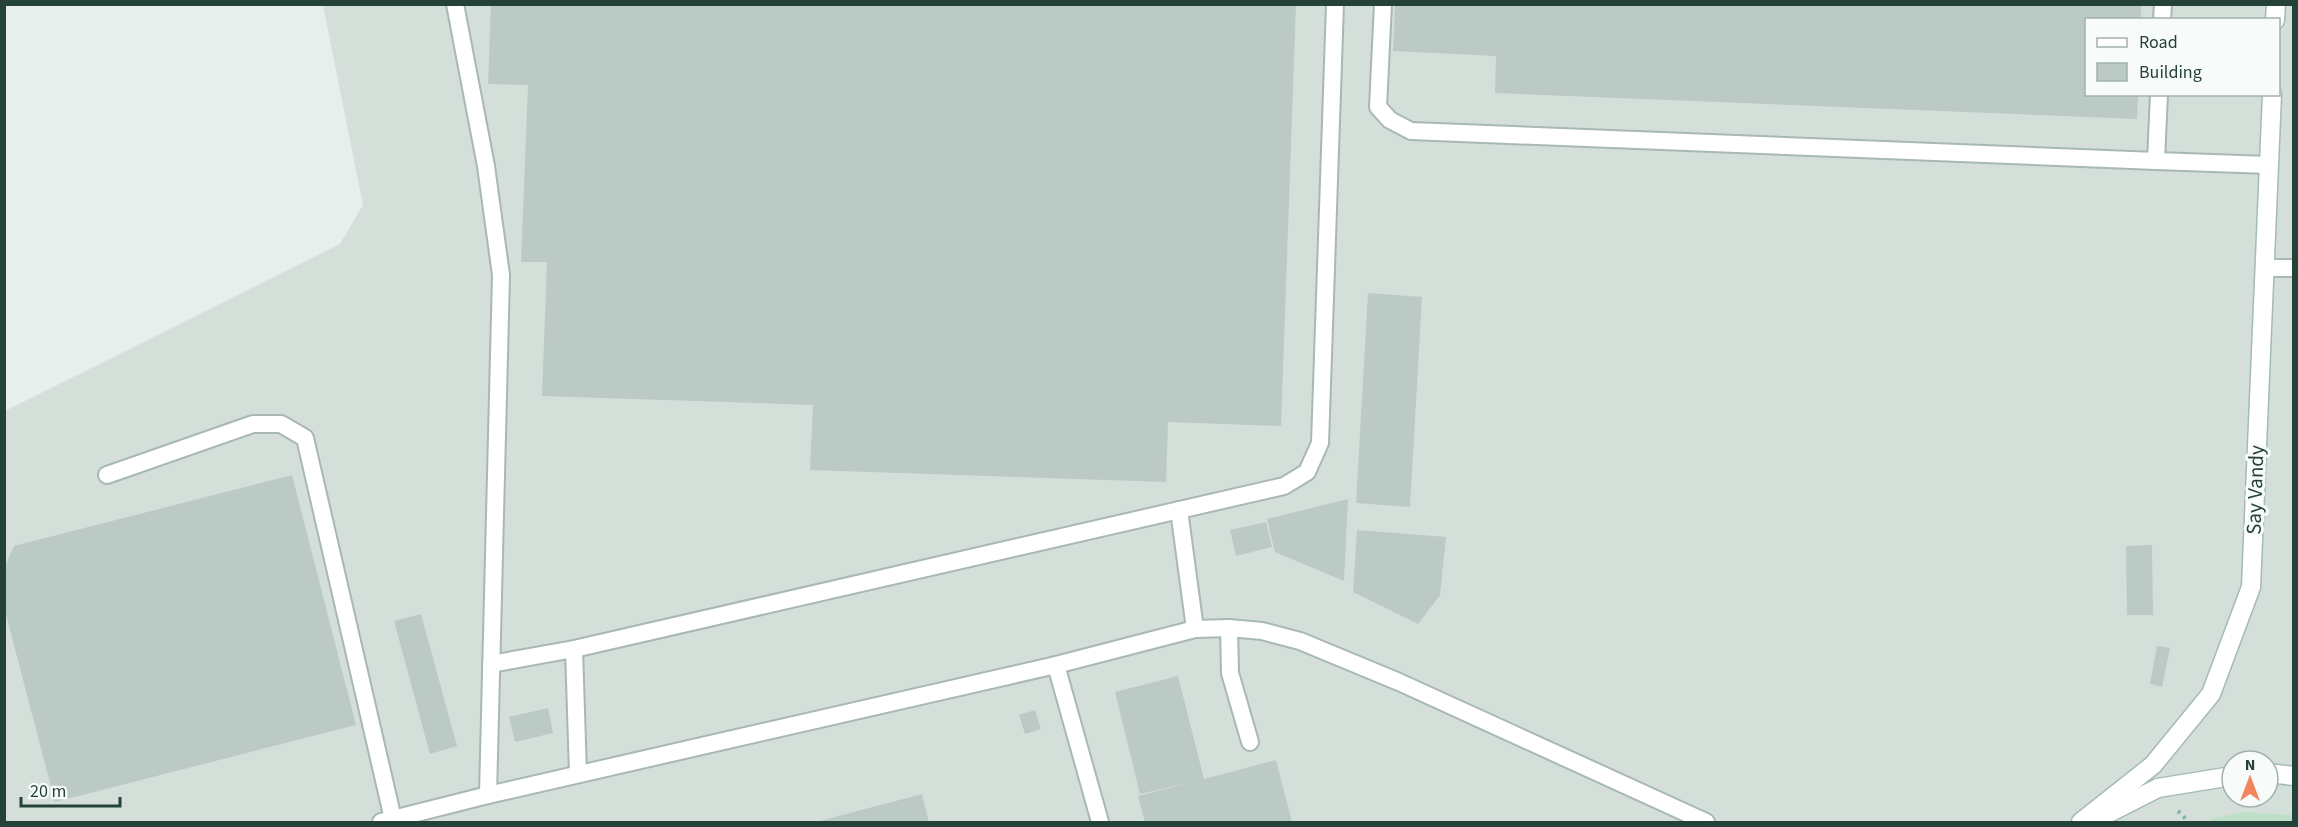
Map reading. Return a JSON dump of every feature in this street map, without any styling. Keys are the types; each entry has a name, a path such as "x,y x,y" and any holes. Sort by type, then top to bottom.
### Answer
{"street":[{"name":"Say Vandy","path":"2081,822 2153,765 2211,694 2251,587 2272,96"},
{"path":"2089,822 2158,788 2220,778"}],"lane":[{"path":"455,4 486,166 501,275 488,795"},
{"path":"491,664 574,650 1284,486 1307,472 1320,443 1335,4"},
{"path":"1383,4 1378,107 1390,120 1411,131 2269,165"},
{"path":"2156,161 2159,96"},
{"path":"2264,268 2294,268"},
{"path":"107,475 253,424 281,424 305,438 387,821 578,774 1056,665 1195,629 1229,628 1262,631 1300,641 1399,682 1706,822"},
{"path":"1179,510 1195,629"},
{"path":"1229,628 1230,673 1250,742"},
{"path":"574,650 578,774"},
{"path":"1056,665 1100,822"}],"shaded area":[{"path":"323,5 2293,5 2293,822 5,822 5,411 340,244 363,205"}],"green space":[{"path":"2244,812 2293,815 2293,822 2211,822 2210,819"}],"building":[{"path":"491,4 1296,4 1281,426 1168,422 1166,482 810,470 813,405 542,396 547,262 521,262 528,85 488,84"},
{"path":"1395,4 2141,4 2141,18 2085,18 2085,96 2138,96 2137,119 1495,93 1496,56 1393,51"},
{"path":"1368,293 1422,297 1410,507 1356,503"},
{"path":"292,475 356,725 55,802 4,607 4,569 14,546"},
{"path":"1348,499 1344,581 1275,552 1267,519"},
{"path":"1266,522 1272,547 1236,556 1230,530"},
{"path":"1357,530 1446,537 1440,595 1418,624 1353,592"},
{"path":"2152,545 2153,615 2127,615 2126,546"},
{"path":"421,614 457,746 430,754 394,621"},
{"path":"2157,646 2170,648 2162,687 2150,684"},
{"path":"1178,676 1204,779 1276,760 1292,822 1145,822 1138,796 1192,782 1140,794 1115,692"},
{"path":"548,708 553,733 515,742 509,717"},
{"path":"1035,710 1041,729 1025,734 1019,715"},
{"path":"922,794 929,822 816,822"}]}
